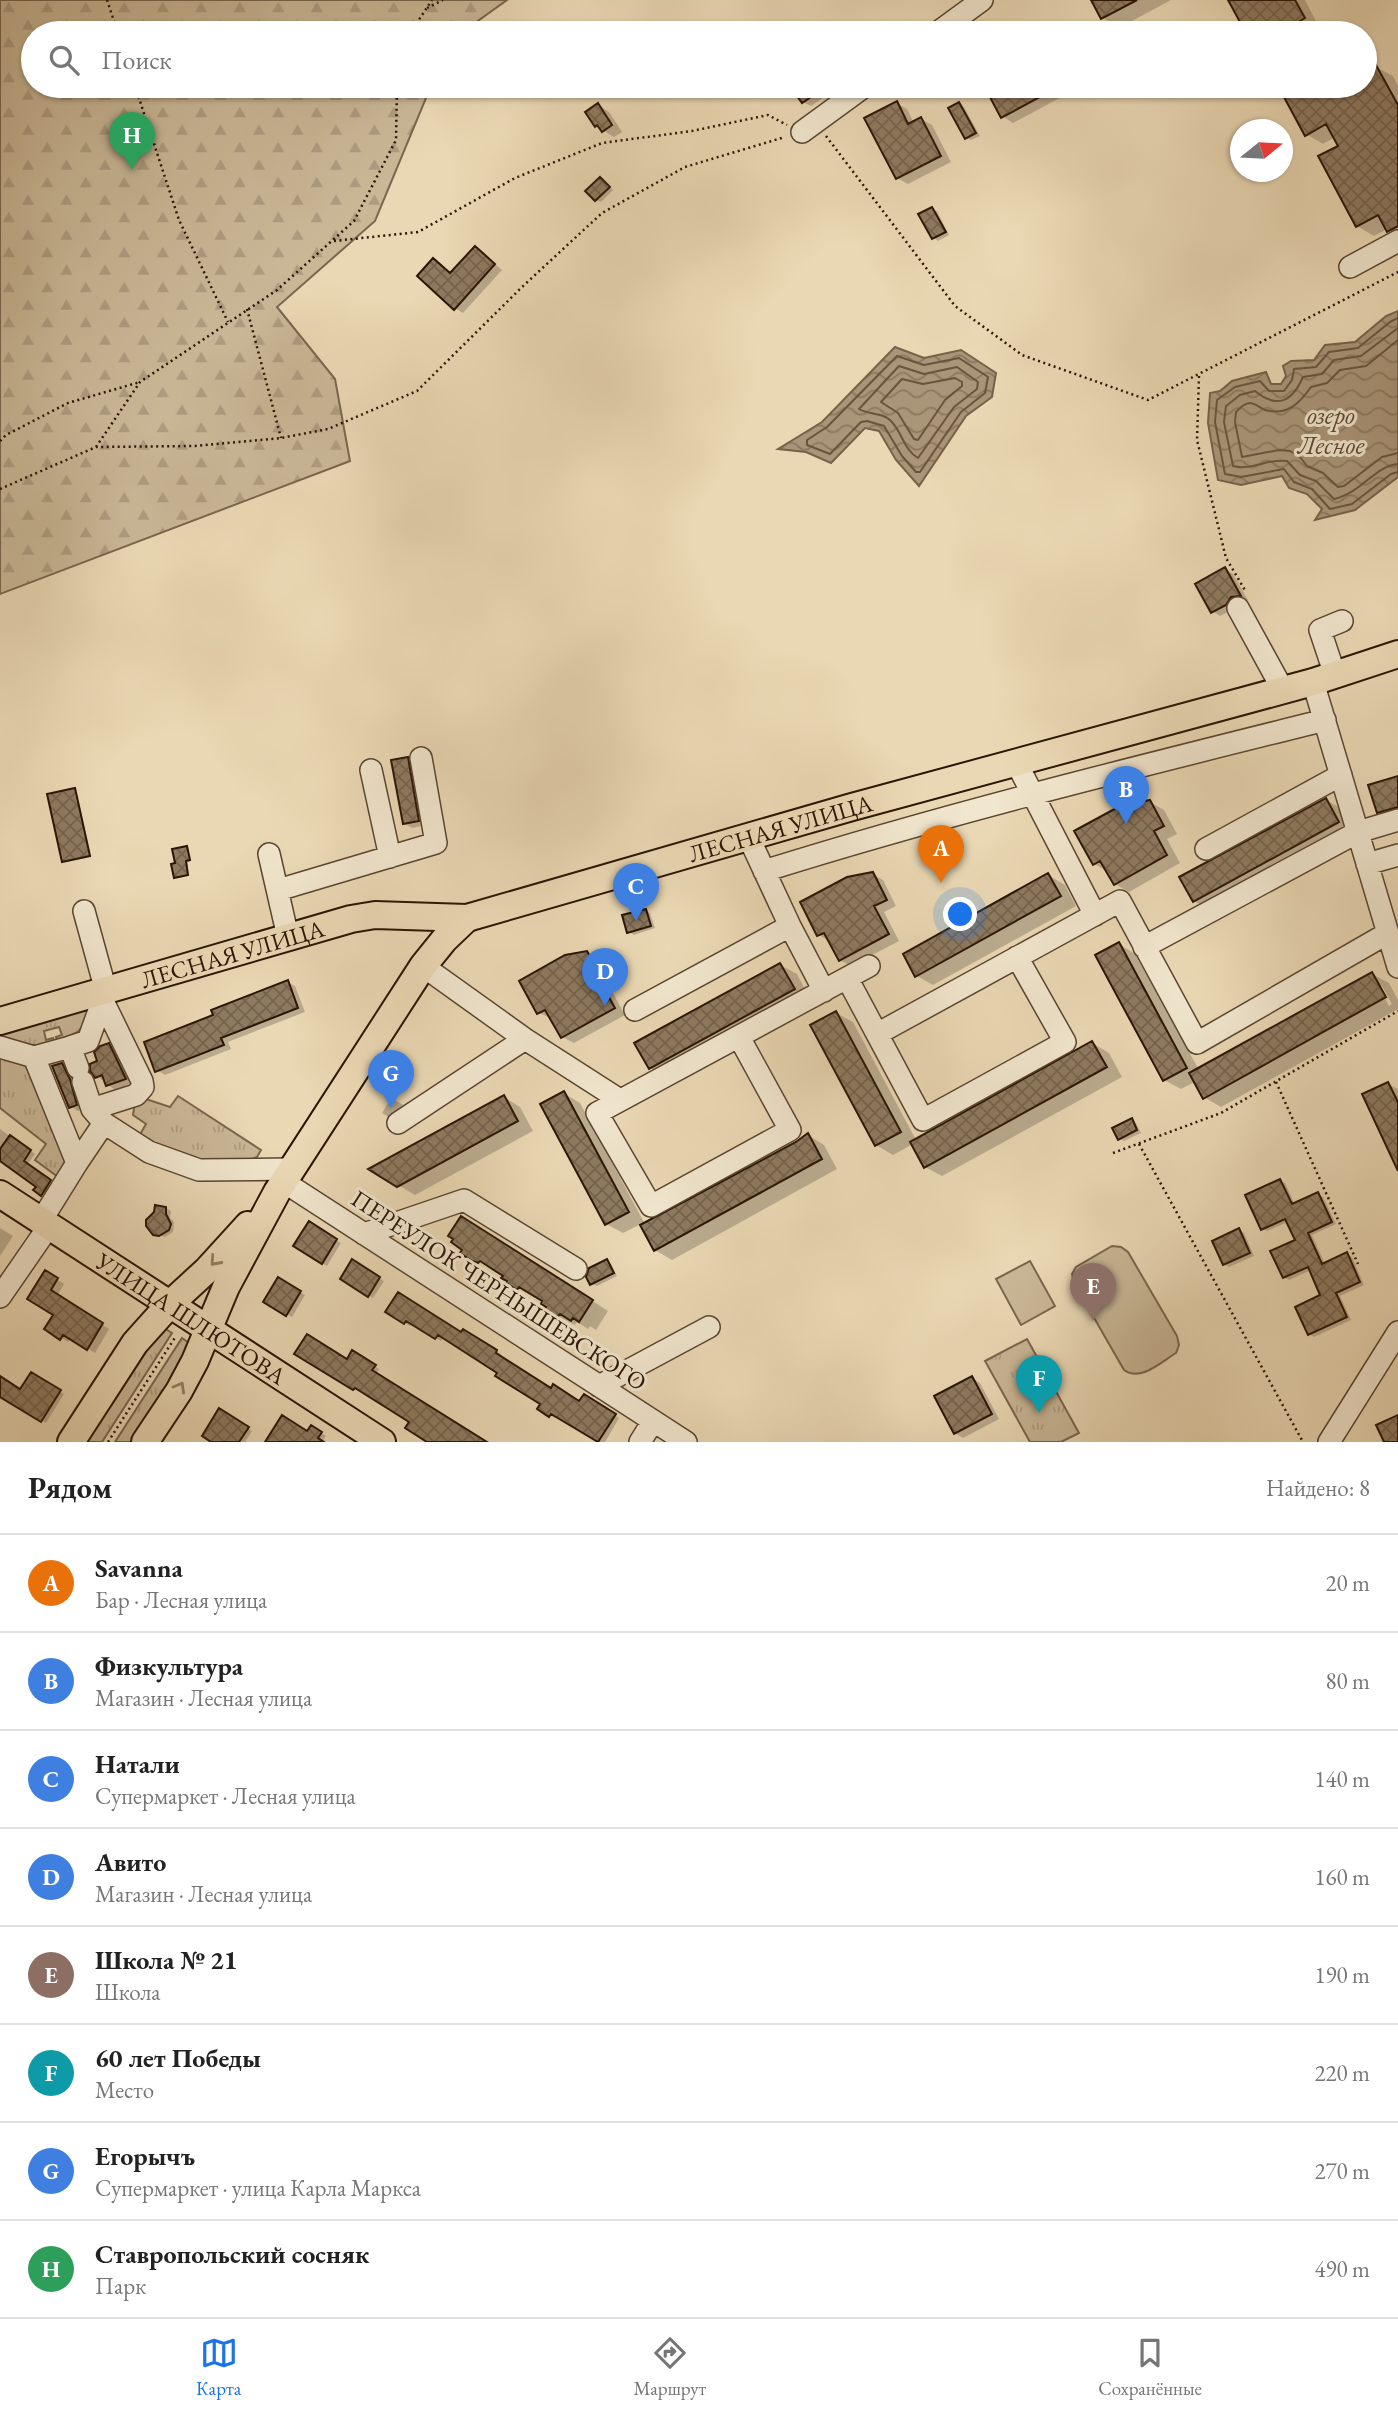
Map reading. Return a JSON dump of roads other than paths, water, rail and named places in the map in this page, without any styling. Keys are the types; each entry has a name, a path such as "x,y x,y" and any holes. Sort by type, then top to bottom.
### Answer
{"main road":[{"name":"ЛЕСНАЯ УЛИЦА","path":"0,1021 104,996 351,919 375,915 467,918 748,836 1283,690 1398,654"},
{"path":"145,1442 179,1391 210,1329 226,1287 285,1181 422,966 467,918"},
{"path":"71,1442 135,1343 170,1304 207,1270 285,1181"},
{"name":"УЛИЦА ШЛЮТОВА","path":"0,1194 382,1442"}],"street":[{"path":"953,21 982,0"},
{"path":"809,128 849,98"},
{"path":"1350,267 1398,241"},
{"path":"1242,600 1283,690"},
{"path":"1342,621 1320,630 1325,720 1397,962"},
{"path":"764,871 862,840 1032,793 1325,720"},
{"path":"278,890 436,843 421,758"},
{"path":"1016,762 1095,915"},
{"path":"370,770 390,857"},
{"path":"1206,849 1341,775"},
{"path":"1144,947 1358,832 1398,820"},
{"path":"748,836 824,991"},
{"path":"269,854 288,937"},
{"path":"1367,864 1398,855"},
{"path":"877,1034 1120,901 1197,1043 1388,933"},
{"path":"0,1297 45,1224 98,1116 136,1095 143,1087 104,996 84,911"},
{"path":"635,1010 790,926"},
{"path":"847,978 923,1120 1065,1042 1017,957"},
{"path":"422,966 525,1039 620,1100"},
{"path":"739,1037 790,1130 651,1206 597,1113 869,966"},
{"path":"0,1047 34,1057 88,1041 104,996"},
{"path":"398,1123 525,1039"},
{"path":"70,1046 98,1116 149,1152 199,1170 285,1181"},
{"path":"34,1057 77,1163"},
{"name":"ПЕРЕУЛОК ЧЕРНЫШЕВСКОГО","path":"285,1181 686,1442"},
{"path":"364,1234 464,1200 576,1269"},
{"path":"599,1386 709,1326"},
{"path":"1329,1442 1398,1332"},
{"path":"640,1442 653,1421"}],"water":[{"name":"озеро Лесное","path":"1398,311 1398,477 1355,510 1315,520 1322,509 1307,494 1289,488 1282,476 1241,485 1218,480 1208,423 1210,393 1220,391 1232,381 1266,372 1271,384 1281,384 1286,376 1283,366 1291,361 1314,360 1325,345 1355,342 1386,316"},
{"path":"895,347 924,358 961,350 996,373 992,397 966,416 919,486 896,460 879,431 865,428 831,463 806,452 778,449 822,422"}],"place":[{"name":"Ставропольский сосняк","path":"132,170"},
{"name":"Физкультура","path":"1126,824"},
{"name":"Savanna","path":"941,883"},
{"name":"Натали","path":"636,921"},
{"name":"Авито","path":"605,1006"},
{"name":"Егорычъ","path":"391,1108"},
{"name":"Школа № 21","path":"1093,1321"},
{"name":"60 лет Победы","path":"1039,1413"}]}
